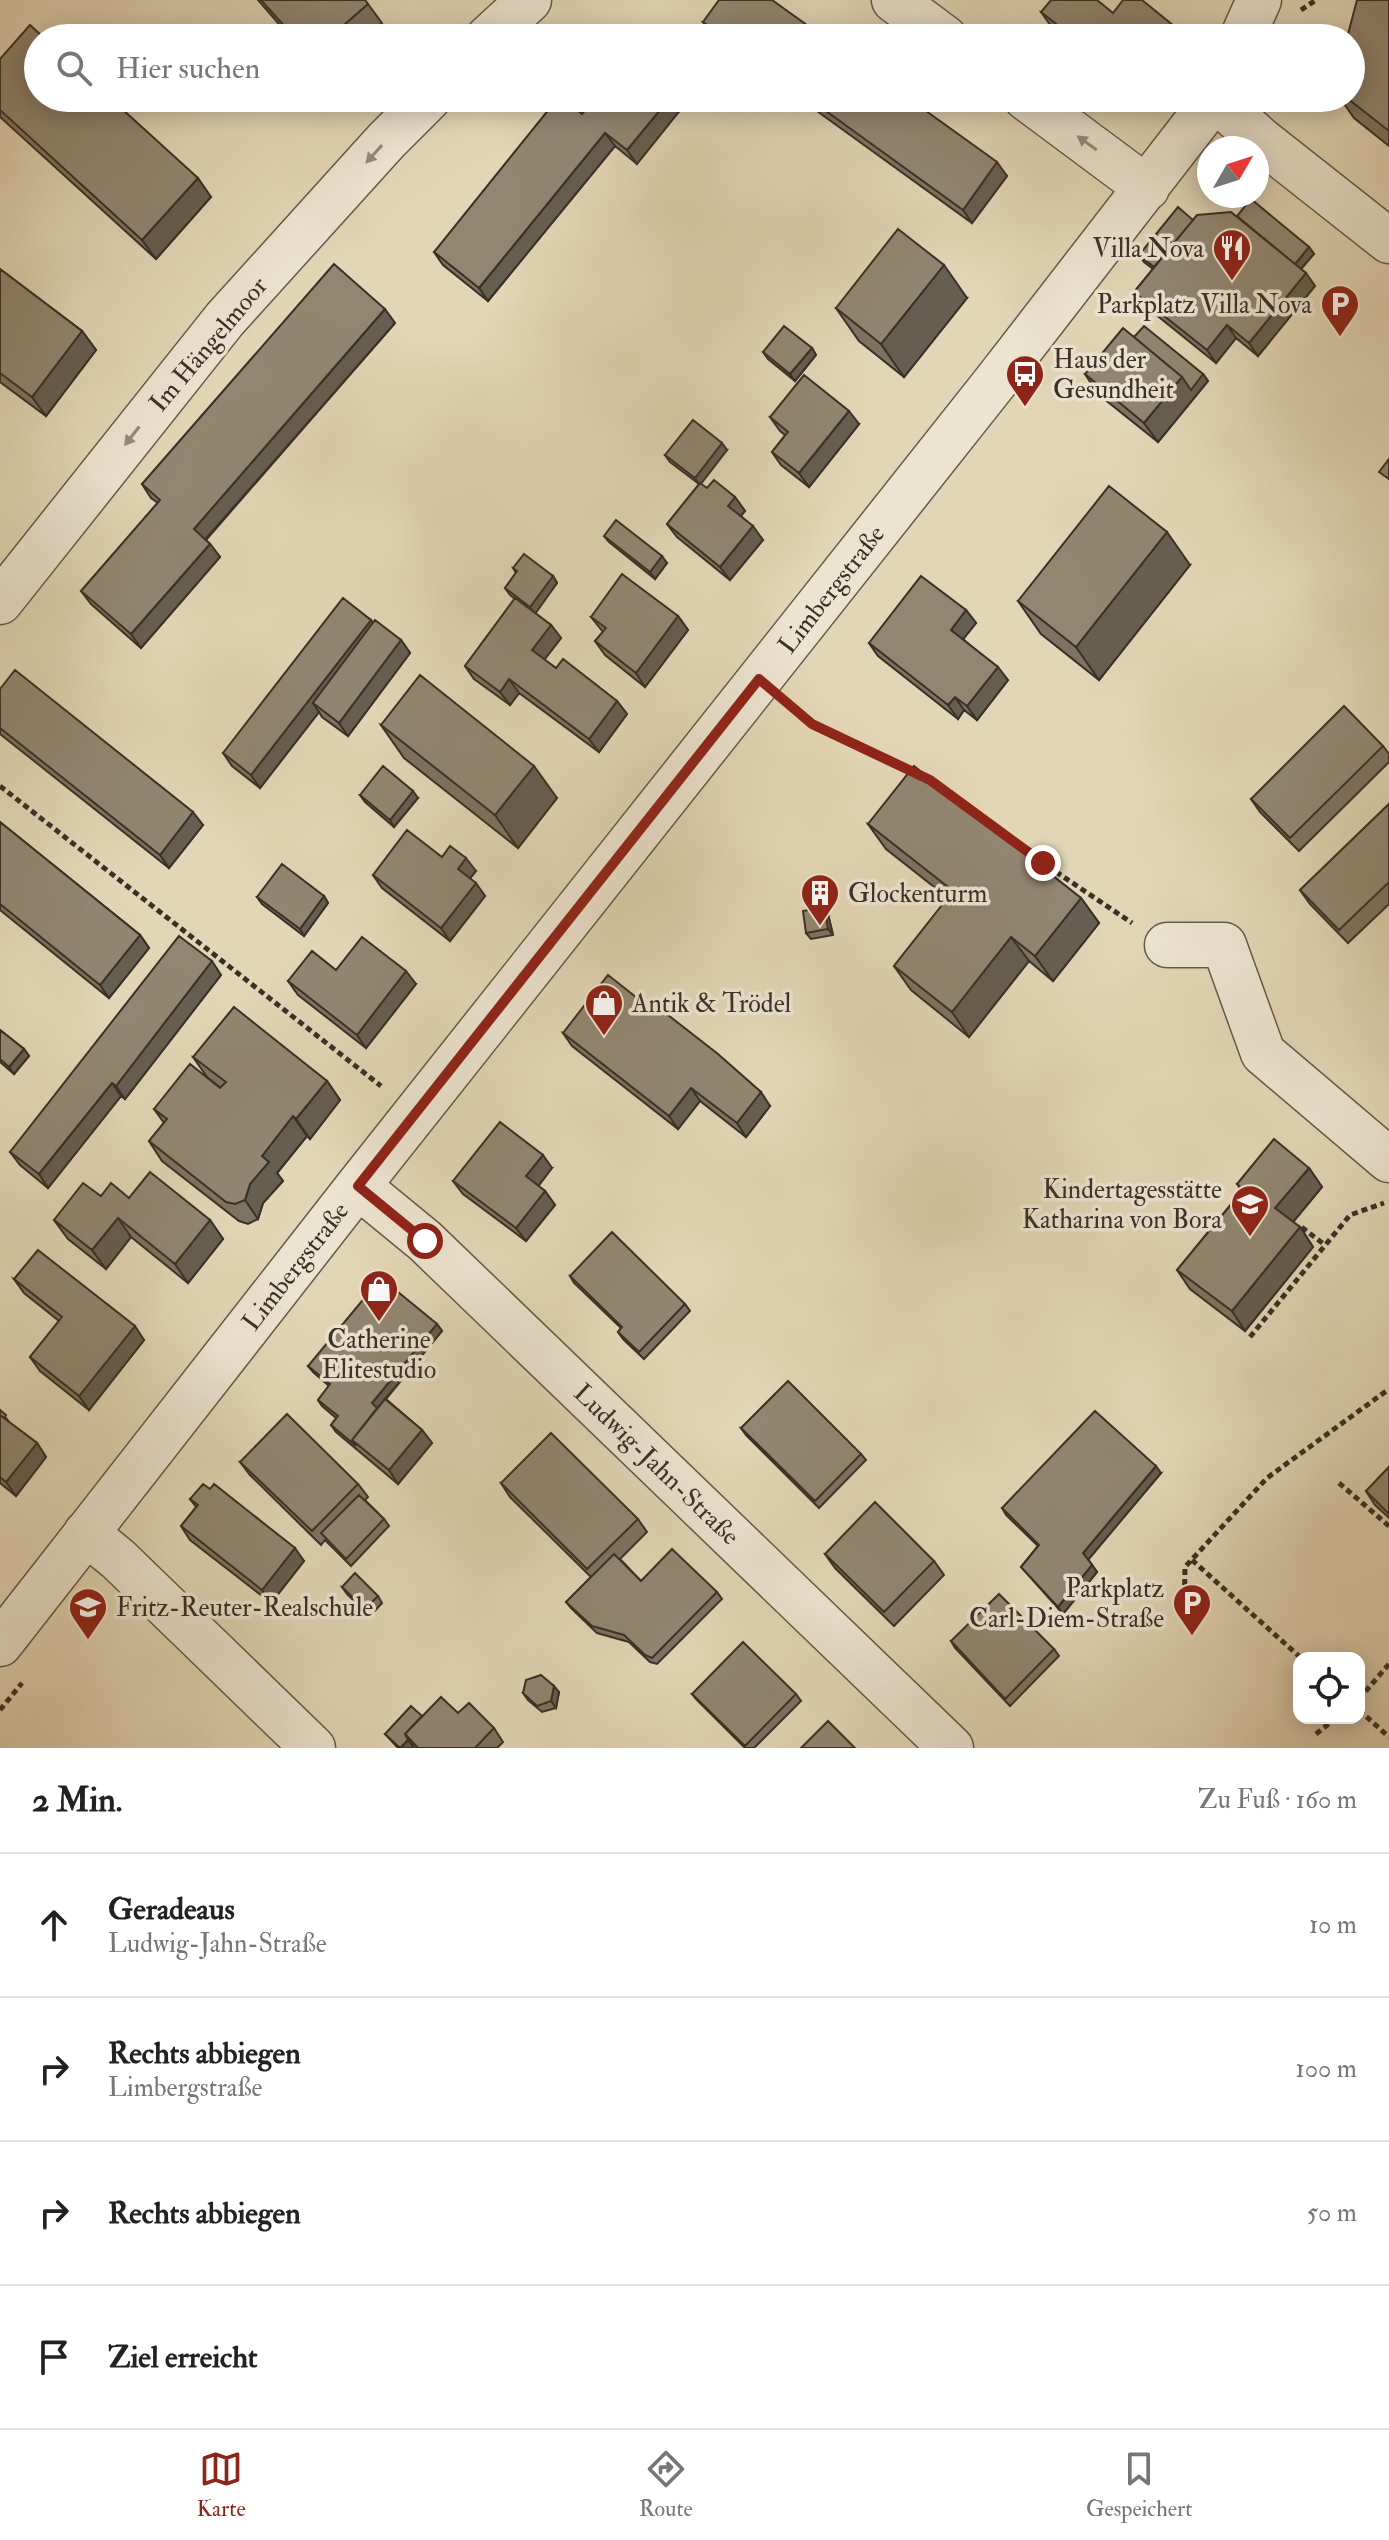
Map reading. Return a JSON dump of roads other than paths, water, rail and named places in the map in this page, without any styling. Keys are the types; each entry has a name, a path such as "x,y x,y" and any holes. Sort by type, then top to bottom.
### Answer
{"street":[{"path":"503,24 529,0"},
{"path":"894,0 926,24"},
{"path":"1248,24 1259,0"},
{"name":"Im Hängelmoor","path":"0,602 225,319 415,112"},
{"path":"1045,112 1147,188"},
{"name":"Limbergstraße","path":"0,1644 1205,112"},
{"path":"1230,112 1389,241"},
{"path":"1167,945 1224,945 1263,1053 1389,1160"},
{"name":"Ludwig-Jahn-Straße","path":"358,1186 425,1241 951,1748"},
{"path":"86,1533 118,1559 313,1748"}],"place":[{"name":"Villa Nova","path":"1232,282"},
{"name":"Parkplatz Villa Nova","path":"1340,338"},
{"name":"Haus der Gesundheit","path":"1025,408"},
{"name":"Glockenturm","path":"820,927"},
{"name":"Antik & Trödel","path":"604,1037"},
{"name":"Kindertagesstätte Katharina von Bora","path":"1250,1238"},
{"name":"Catherine Elitestudio","path":"379,1323"},
{"name":"Parkplatz Carl-Diem-Straße","path":"1192,1637"},
{"name":"Fritz-Reuter-Realschule","path":"88,1641"}]}
